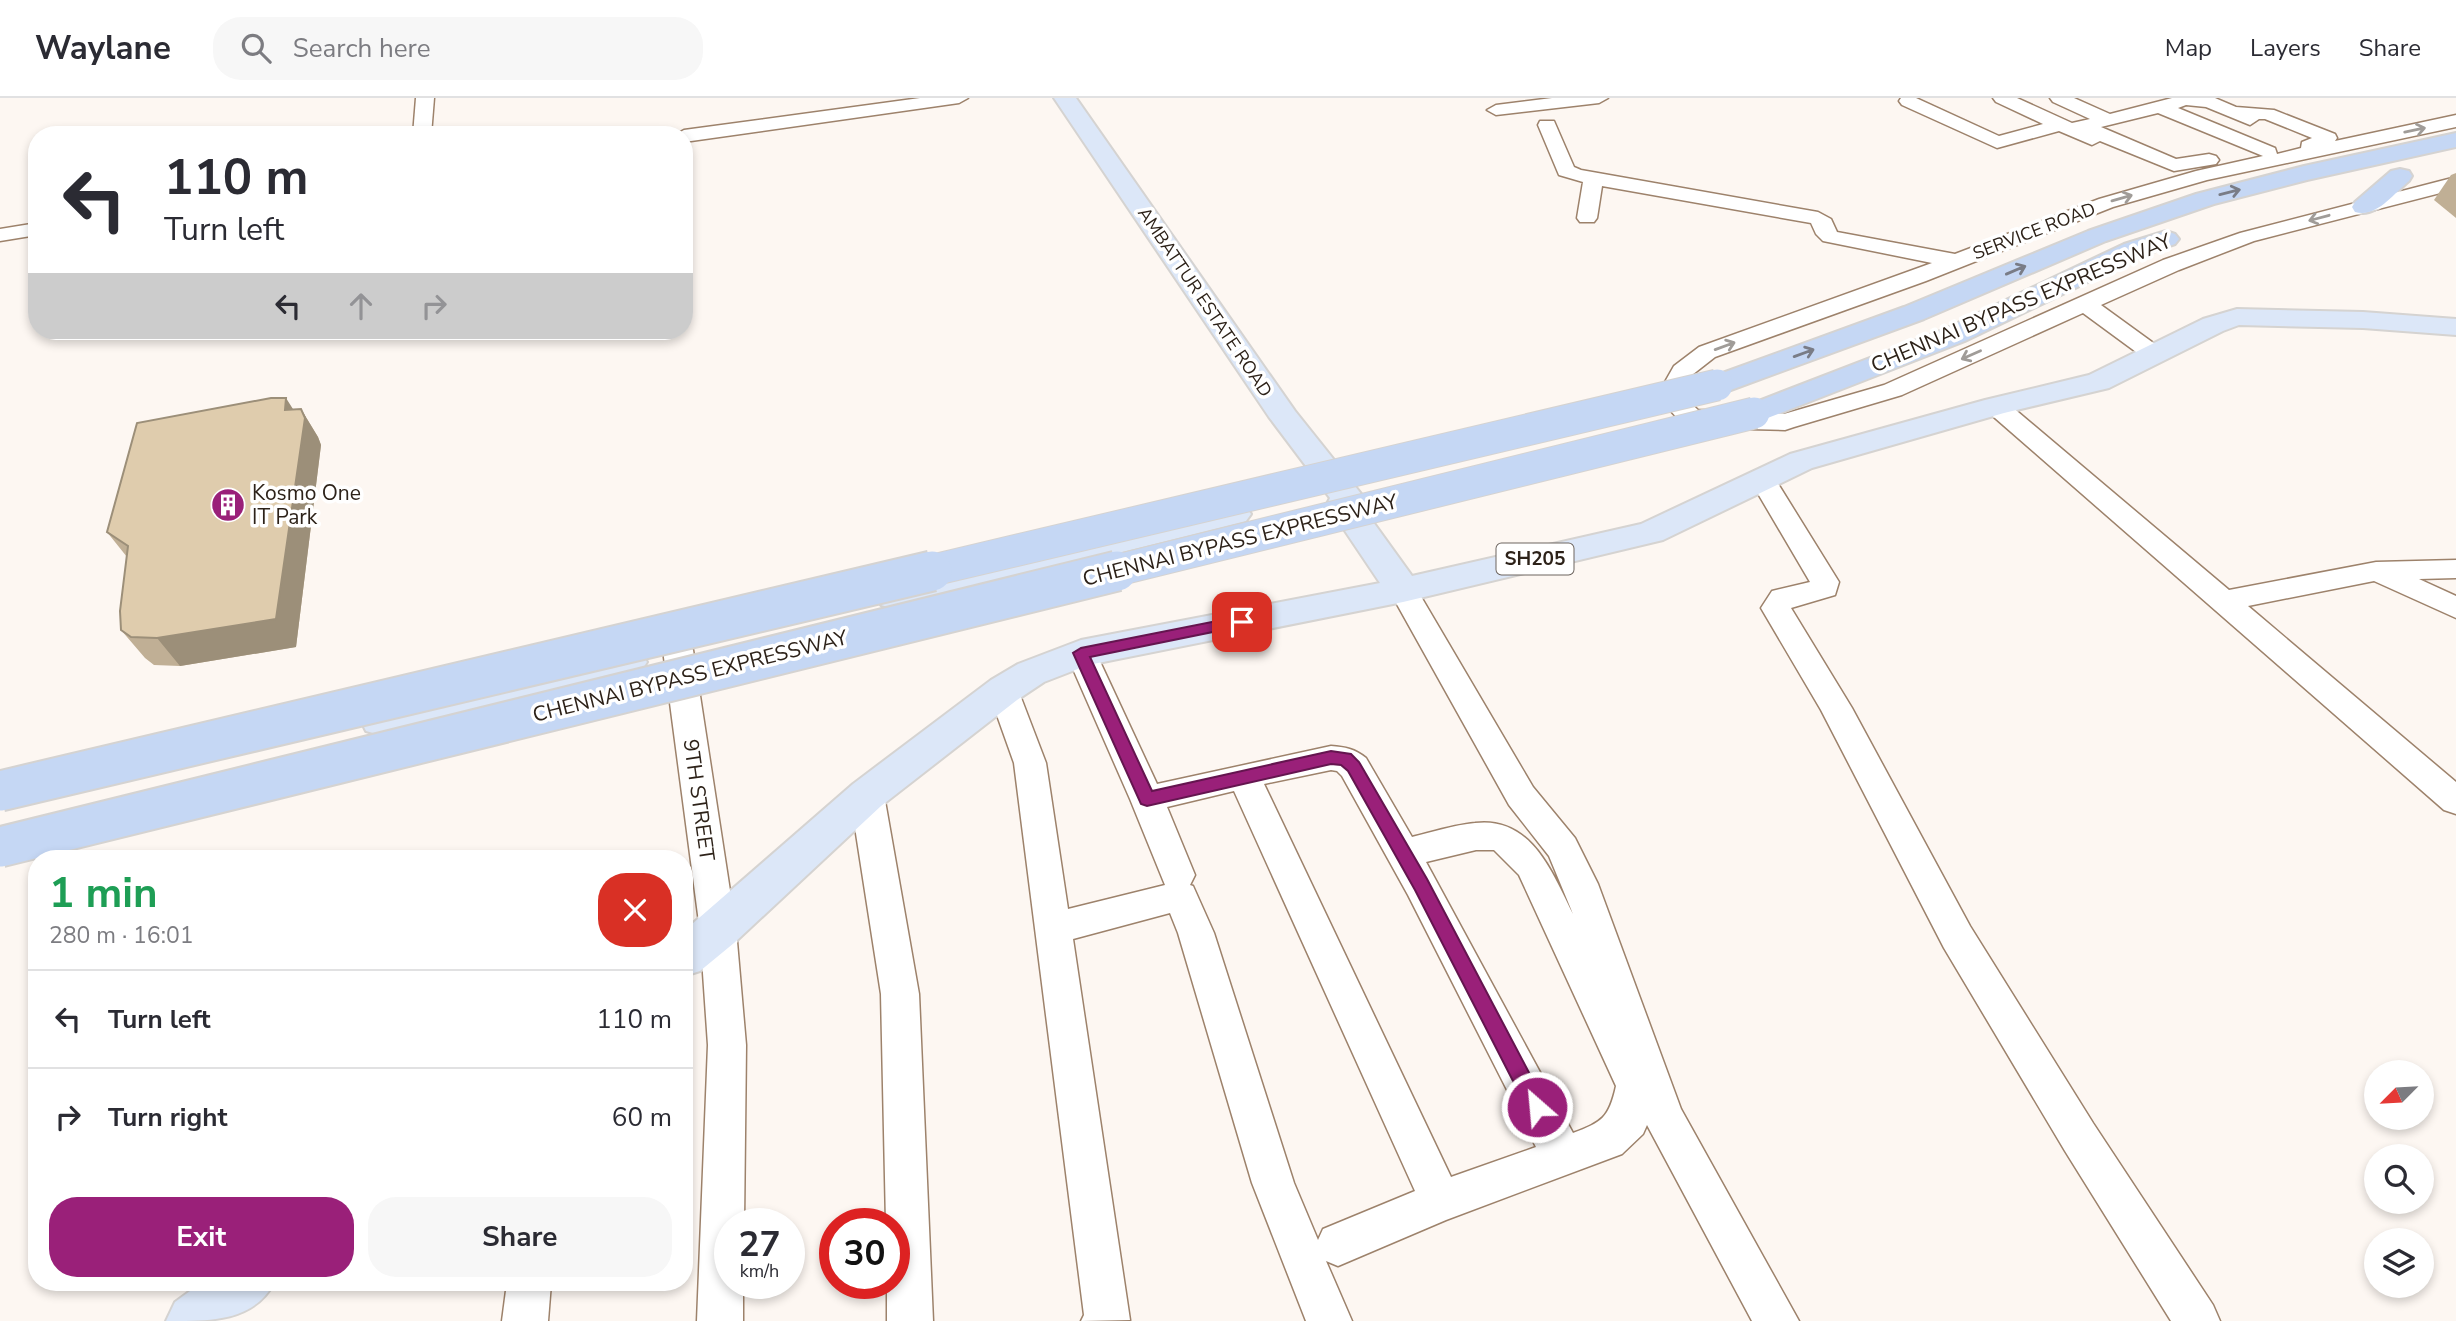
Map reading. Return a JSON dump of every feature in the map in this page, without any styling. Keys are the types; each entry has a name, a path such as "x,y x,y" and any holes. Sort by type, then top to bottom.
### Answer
{"highway":[{"name":"CHENNAI BYPASS EXPRESSWAY","path":"0,847 1754,413 1955,335 2133,250 2399,164 2456,139"},
{"path":"2311,148 2399,164 2364,206"},
{"name":"CHENNAI BYPASS EXPRESSWAY","path":"0,791 1717,385 1914,313 2097,236 2205,198 2399,164 2456,163"}],"main road":[{"name":"AMBATTUR ESTATE ROAD","path":"1065,98 1284,417 1319,447"},
{"name":"AMBATTUR ESTATE ROAD","path":"1078,98 1352,495 1403,590"},
{"name":"SH205","path":"693,950 867,795 1004,690 1031,673 1081,653 1403,590 1651,532 1801,461 1996,406 2099,382 2213,325 2237,317 2363,320 2456,327"},
{"path":"0,836 679,661 1684,411"},
{"path":"0,810 679,661"},
{"path":"194,1321 236,1291"}],"street":[{"path":"423,126 425,98"},
{"path":"693,135 959,98"},
{"path":"1496,110 1599,98"},
{"path":"2002,98 2170,171 2232,156 2311,148 2328,138 2268,114 2233,112 2209,103 2186,100 2138,106 2114,98"},
{"path":"2027,101 2057,98 2104,118"},
{"path":"2027,101 2078,123 2131,110 2107,98"},
{"path":"1907,99 1997,142 2071,127 2166,102 2269,152"},
{"path":"2129,113 2232,156"},
{"name":"SERVICE ROAD","path":"1684,411 1669,396 1682,371 1707,352 2106,203 2170,171 2456,121"},
{"path":"1547,125 1566,170 1593,180 1818,218 1825,223 1826,234 1830,237 1956,261"},
{"path":"1587,218 1593,180"},
{"path":"1684,411 1707,420 1785,422 1893,390 2171,265 2247,237 2456,183"},
{"path":"0,235 28,230"},
{"path":"2085,304 2155,355"},
{"path":"1996,406 2456,801"},
{"path":"1763,480 1825,582 1825,588 1782,598 1776,608 1836,708 1957,937 2079,1137 2197,1321"},
{"path":"2226,601 2376,571 2456,569"},
{"path":"2376,571 2456,608"},
{"path":"1403,590 1521,796 1563,848 1580,884 1664,1118 1776,1321"},
{"path":"1081,653 1147,799 1177,875"},
{"name":"9TH STREET","path":"679,661 718,930 727,1045 720,1321"},
{"path":"1004,690 1030,763 1107,1321 1104,1321"},
{"path":"1147,799 1331,758 1345,759 1354,767 1403,853 1563,1157"},
{"path":"1244,776 1441,1201"},
{"path":"867,795 900,994 910,1321"},
{"path":"1339,1244 1441,1201 1607,1140 1629,1120 1636,1086 1532,866 1502,837 1476,836 1403,853"},
{"path":"1054,928 1180,896 1196,933 1272,1183 1329,1321"},
{"path":"525,1321 529,1291"}],"building":[{"name":"Kosmo One IT Park","path":"271,398 286,398 285,410 301,409 305,418 276,619 157,638 131,637 121,630 120,611 128,546 107,532 137,423"}],"place":[{"name":"Kosmo One IT Park","path":"228,505"}],"route":[{"path":"1242,622 1081,653 1147,799 1331,758 1345,759 1354,767 1421,885 1537,1107"}]}
